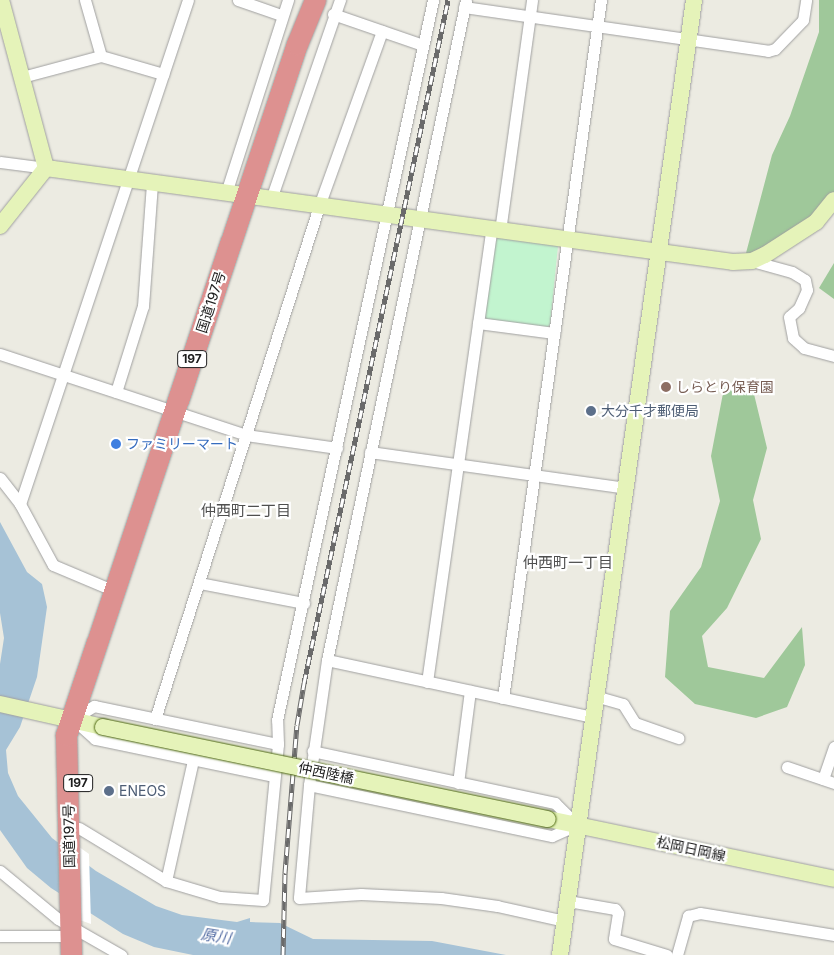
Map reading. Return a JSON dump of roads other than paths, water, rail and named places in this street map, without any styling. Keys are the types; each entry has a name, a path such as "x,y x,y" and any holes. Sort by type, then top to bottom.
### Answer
{"highway":[{"name":"国道197号","path":"75,935 76,838 66,735 73,719 175,412 236,194 314,0"}],"street":[{"path":"1,0 46,168"},
{"path":"85,0 101,56"},
{"path":"20,504 188,0"},
{"path":"238,0 281,15"},
{"path":"236,194 281,15 288,0"},
{"path":"271,199 333,14 340,0"},
{"path":"76,838 166,881 220,897 262,900 278,744 277,720 304,603 433,0"},
{"path":"427,682 478,323 496,231 532,0"},
{"path":"503,698 600,0"},
{"path":"560,955 694,0"},
{"path":"564,928 497,906 441,898 361,894 299,898 309,784 327,660 465,4 530,16 768,51 775,49 803,20 806,0"},
{"path":"333,14 423,45"},
{"path":"155,719 319,206 382,31"},
{"path":"22,77 101,56 163,74"},
{"path":"0,162 658,253 733,262 752,261 792,272 806,280 807,290 799,308 789,317 793,338 804,348 834,356"},
{"path":"0,226 46,168"},
{"path":"116,392 141,315 152,183"},
{"path":"752,261 804,231 834,200"},
{"path":"478,323 554,333"},
{"path":"0,354 246,435 337,448"},
{"path":"370,452 625,488"},
{"path":"0,478 20,504 53,565 115,591"},
{"path":"199,583 304,603"},
{"path":"327,660 592,717"},
{"path":"458,782 470,691"},
{"path":"595,696 623,704 634,723 678,738"},
{"path":"0,704 73,719 96,739 274,776"},
{"path":"73,719 94,706 278,744"},
{"name":"仲西陸橋","path":"73,719 548,819"},
{"path":"786,768 829,781 834,747"},
{"path":"313,751 555,804 577,825"},
{"path":"166,881 193,760"},
{"path":"309,784 552,836 577,825"},
{"name":"松岡日岡線","path":"548,819 834,879"},
{"path":"0,871 12,884 75,935 121,955"},
{"path":"568,901 615,909 618,913 614,939 667,955"},
{"path":"677,955 688,916 700,913 834,935"},
{"path":"0,936 75,935"}],"water":[{"name":"原川","path":"0,522 27,572 42,584 47,607 37,677 20,727 6,750 8,773 18,796 52,838 96,871 156,906 182,915 237,922 250,918 250,922 280,923 313,939 432,941 506,955 193,955 154,947 123,934 51,888 27,868 0,830 0,664 4,638 0,613"}],"railway":[{"path":"283,955 285,873 297,725 304,683 448,0"}],"place":[{"name":"しらとり保育園","path":"666,387"},
{"name":"大分千才郵便局","path":"591,411"},
{"name":"ファミリーマート","path":"116,444"},
{"name":"ENEOS","path":"109,791"}],"district":[{"name":"仲西町二丁目","path":"246,511"},
{"name":"仲西町一丁目","path":"568,563"}]}
